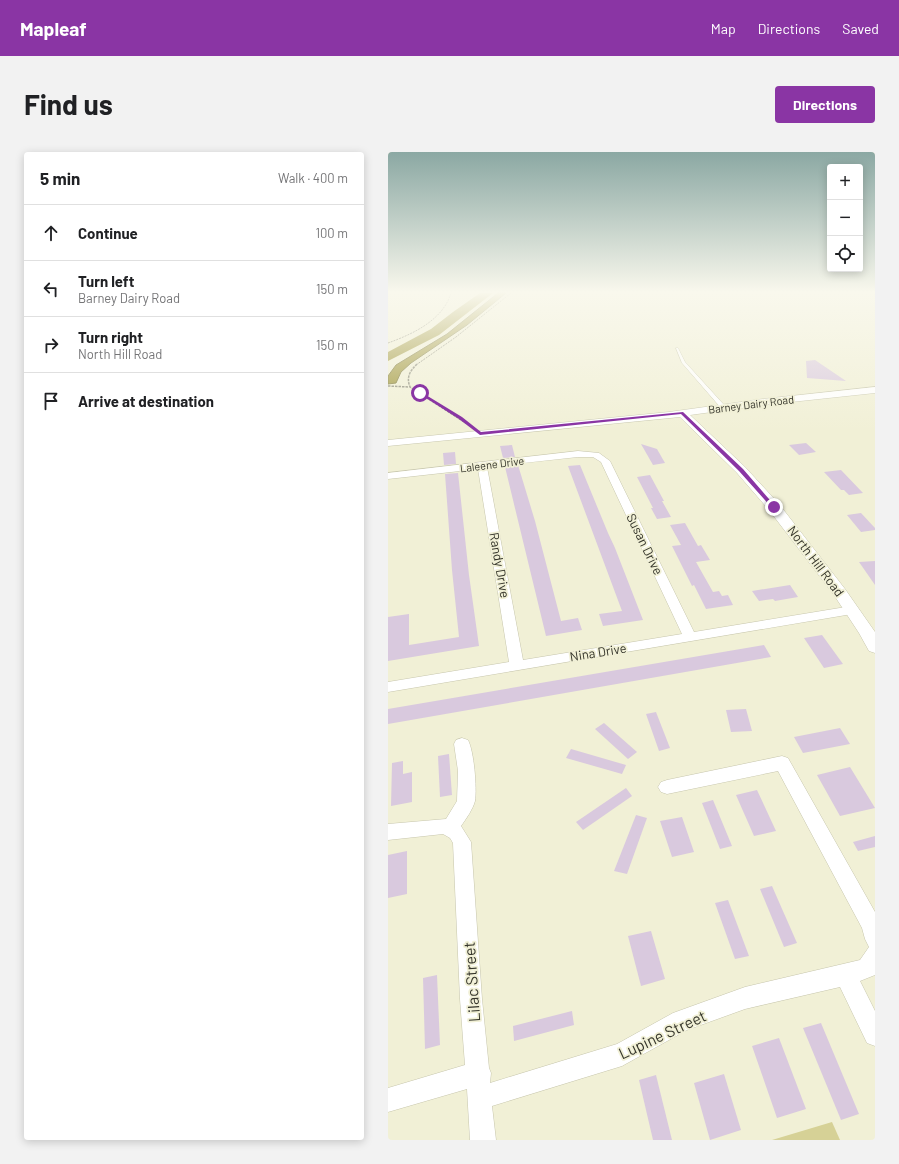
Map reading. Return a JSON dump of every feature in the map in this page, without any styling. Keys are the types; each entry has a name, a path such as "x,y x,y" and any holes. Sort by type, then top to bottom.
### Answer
{"street":[{"name":"Barney Dairy Road","path":"388,443 682,413 875,390"},
{"name":"North Hill Road","path":"682,413 741,470 770,502 840,592 875,647"},
{"name":"Laleene Drive","path":"388,476 578,454 596,454"},
{"name":"Susan Drive","path":"596,454 605,461 690,637"},
{"name":"Randy Drive","path":"482,465 517,666"},
{"name":"Nina Drive","path":"388,687 852,610"},
{"path":"388,832 428,826 445,826 450,829 466,802 466,771 462,744"},
{"path":"667,787 782,764 871,925 875,939"},
{"name":"Lilac Street","path":"450,829 456,832 462,842 471,999 479,1073 483,1140"},
{"name":"Lupine Street","path":"480,1098 622,1054 681,1021 745,998 845,975 867,968 875,955"},
{"path":"845,975 875,1035"},
{"path":"388,1100 479,1073"}],"lane":[{"path":"677,349 683,362 723,407"}],"path":[{"path":"410,387 408,380 411,370 452,339"},
{"path":"388,386 410,387 460,418 480,434"}],"shaded area":[{"path":"439,339 446,339 411,363 401,372 396,383 388,384 388,376 396,365"},
{"path":"832,1122 840,1140 772,1140"}],"building":[{"path":"815,360 846,381 807,378 806,361"},
{"path":"806,443 816,452 799,455 789,445"},
{"path":"641,444 657,449 665,463 653,465"},
{"path":"512,445 515,457 503,458 500,446"},
{"path":"455,452 456,464 444,465 443,453"},
{"path":"518,465 535,521 561,621 578,618 582,630 546,636 505,467"},
{"path":"580,465 643,620 603,626 599,614 622,611 568,466"},
{"path":"841,470 863,493 849,495 844,490 841,490 824,472"},
{"path":"458,473 469,575 479,646 388,661 388,617 409,614 409,645 459,637 452,570 445,474"},
{"path":"650,475 671,517 657,519 651,508 653,508 637,477"},
{"path":"861,513 875,528 875,530 861,532 847,515"},
{"path":"685,523 698,546 701,545 710,560 696,562 713,592 719,591 722,596 728,595 733,605 706,609 694,585 692,586 672,546 681,545 670,525"},
{"path":"875,561 875,585 859,562"},
{"path":"790,585 798,597 775,601 773,599 759,601 752,591"},
{"path":"822,635 843,664 824,668 804,638"},
{"path":"764,645 771,657 388,724 388,709"},
{"path":"746,709 752,731 731,732 726,710"},
{"path":"656,712 670,748 659,751 646,714"},
{"path":"604,723 637,752 628,759 595,729"},
{"path":"840,728 850,744 803,753 794,737"},
{"path":"571,749 626,765 622,774 566,758"},
{"path":"449,754 452,795 440,797 438,756"},
{"path":"403,761 403,774 412,772 412,802 391,806 392,763"},
{"path":"850,767 875,808 840,816 817,775"},
{"path":"626,788 632,796 583,830 576,822"},
{"path":"757,790 776,831 754,836 736,795"},
{"path":"713,800 732,846 720,849 702,803"},
{"path":"636,815 647,818 627,874 614,871"},
{"path":"682,817 694,852 672,857 660,821"},
{"path":"875,836 875,847 858,851 853,842"},
{"path":"407,851 407,894 388,898 388,855"},
{"path":"772,886 797,943 784,947 760,889"},
{"path":"728,900 749,956 735,959 715,903"},
{"path":"651,931 665,979 641,986 628,936"},
{"path":"437,975 440,1045 425,1049 423,978"},
{"path":"572,1011 574,1025 514,1041 513,1026"},
{"path":"821,1023 859,1114 841,1120 803,1028"},
{"path":"779,1038 806,1109 777,1118 752,1046"},
{"path":"724,1074 741,1130 710,1140 694,1083"},
{"path":"656,1075 672,1140 653,1140 639,1080"}],"waterway":[{"path":"388,357 422,339"}],"route":[{"path":"420,393 460,418 480,434 682,413 753,482 774,507"}]}
